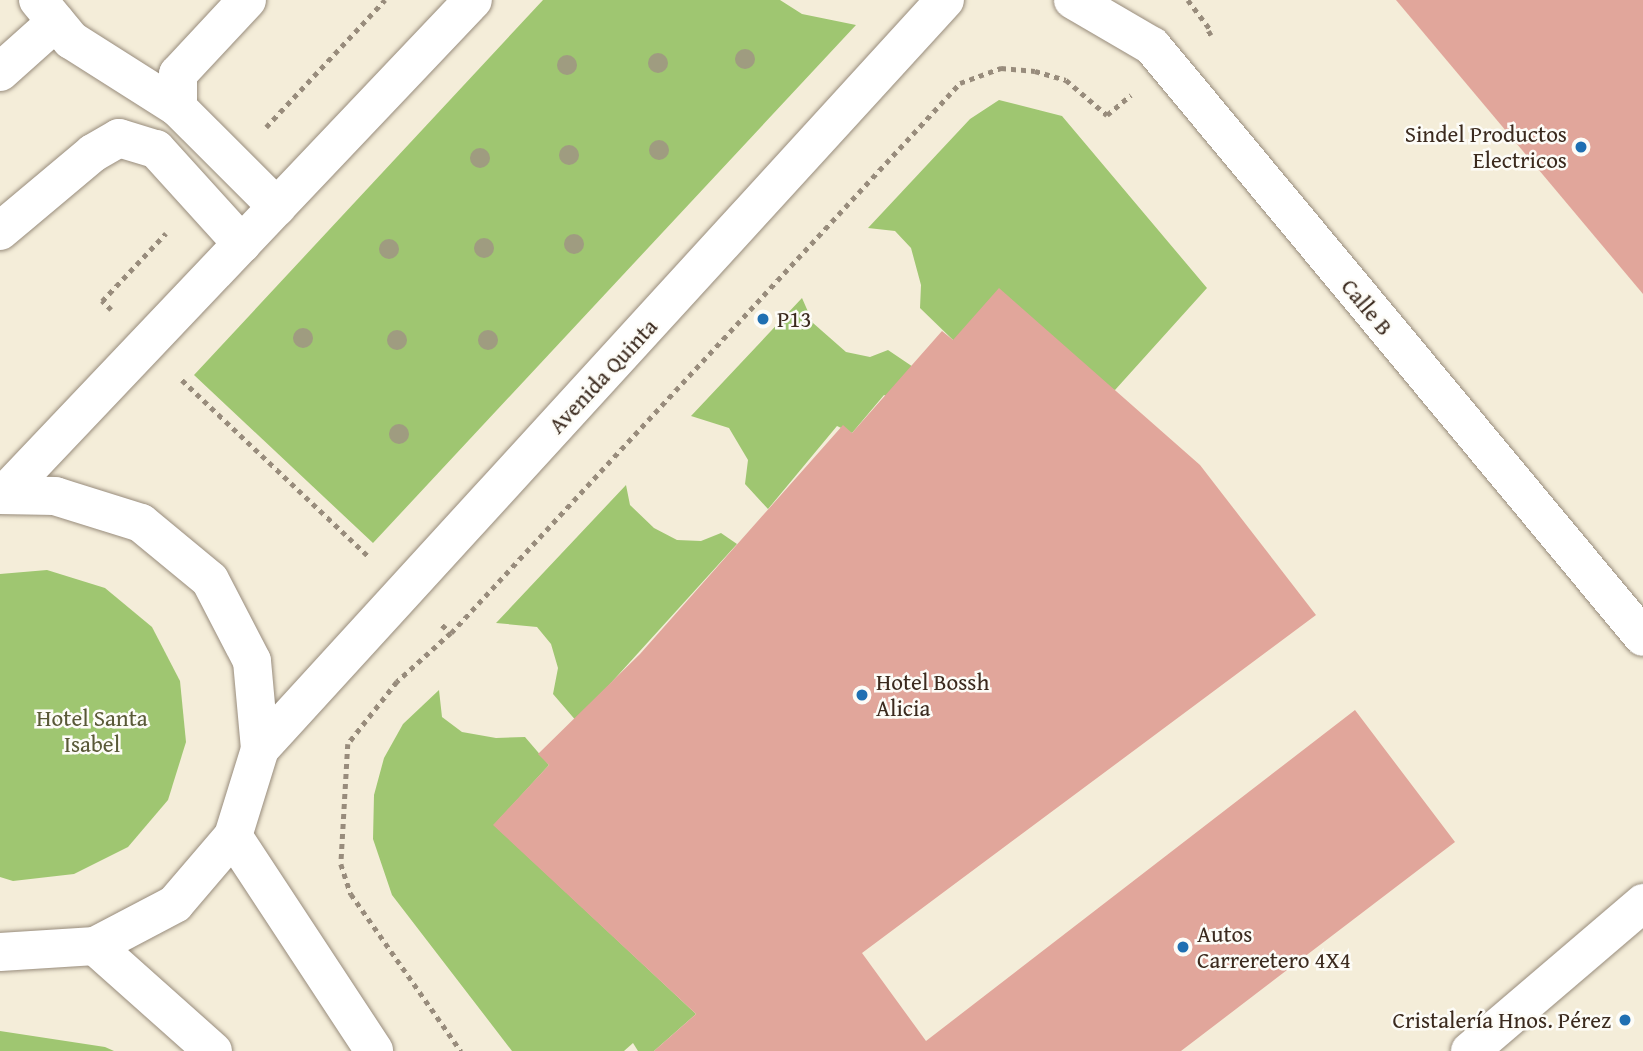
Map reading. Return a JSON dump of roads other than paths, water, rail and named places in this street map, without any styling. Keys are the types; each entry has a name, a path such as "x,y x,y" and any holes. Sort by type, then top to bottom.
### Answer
{"street":[{"path":"178,108 178,74 247,0"},
{"path":"2,494 473,0"},
{"name":"Avenida Quinta","path":"260,750 945,0"},
{"name":"Calle B","path":"1073,0 1152,46 1643,637"},
{"path":"0,72 47,11 71,40 178,108 277,207"},
{"path":"0,231 93,153 119,138 156,149 201,195 242,244"},
{"path":"0,952 94,946 175,904 233,836 260,750 252,660 210,580 141,523 55,496 2,494"},
{"path":"233,836 374,1051"},
{"path":"1470,1051 1643,903"},
{"path":"94,946 213,1051"}],"place":[{"name":"Sindel Productos Electricos","path":"1581,147"},
{"name":"P13","path":"763,319"},
{"name":"Hotel Bossh Alicia","path":"862,695"},
{"name":"Autos Carreretero 4X4","path":"1183,947"},
{"name":"Cristalería Hnos. Pérez","path":"1625,1020"}],"park label":[{"name":"Hotel Santa Isabel","path":"92,731"}]}
